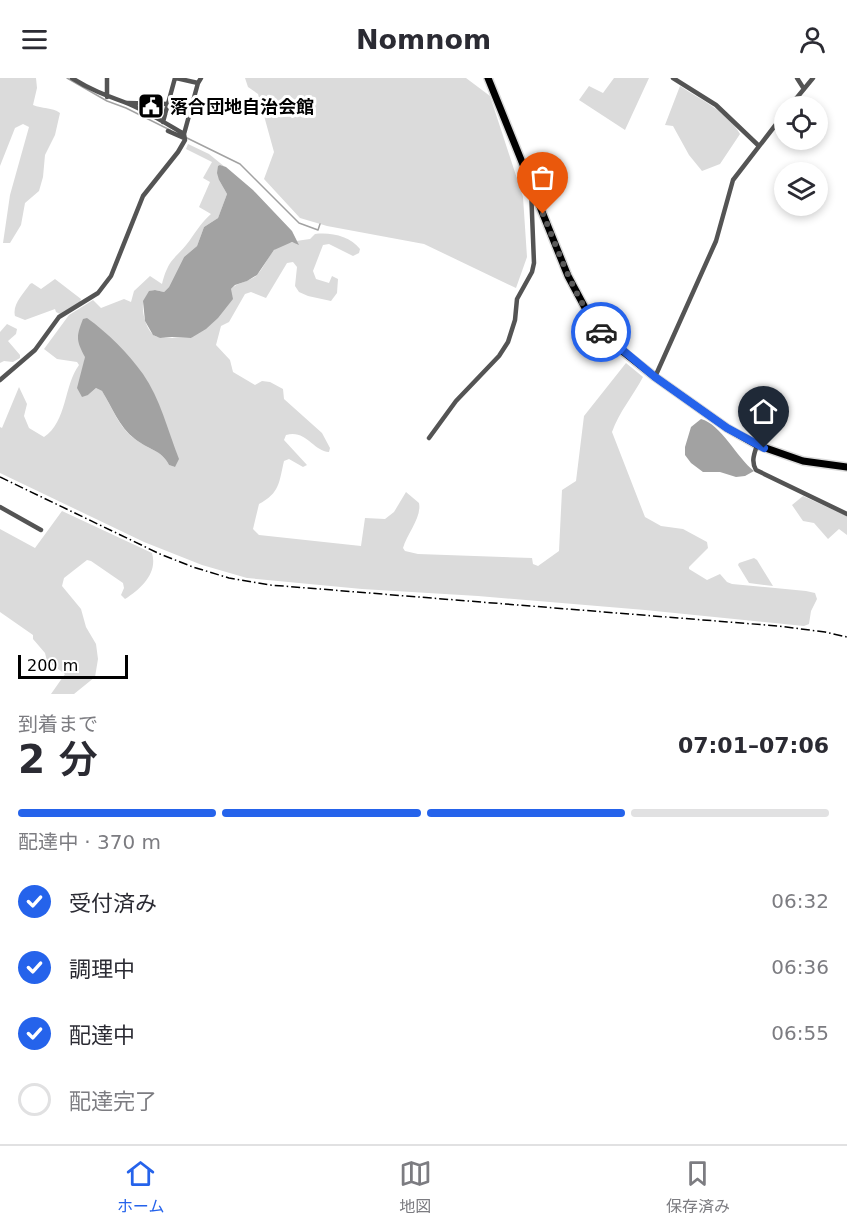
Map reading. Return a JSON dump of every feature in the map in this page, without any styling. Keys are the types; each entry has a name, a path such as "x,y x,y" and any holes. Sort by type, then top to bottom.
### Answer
{"highway":[{"path":"488,78 568,276 591,319 607,339 655,377 727,428 757,445 803,460 847,467"}],"street":[{"path":"72,78 107,98 126,103 164,122 184,136"},
{"path":"107,78 107,98"},
{"path":"0,380 35,350 59,317 98,293 111,276 143,196 178,152 199,80 175,78 164,122"},
{"path":"673,78 716,105 759,146"},
{"path":"797,78 804,89"},
{"path":"798,96 813,78"},
{"path":"126,103 169,104"},
{"path":"655,377 716,241 733,180 774,127"},
{"path":"168,131 184,136"},
{"path":"429,438 456,400 499,356 508,342 515,320 517,299 532,272 534,263 531,187"},
{"path":"757,445 753,457 756,470 847,514"},
{"path":"0,507 41,530"}],"shaded area":[{"path":"0,78 36,78 37,88 33,105 60,113 55,135 45,155 39,191 25,203 21,225 10,243 3,243 10,195 29,127 23,124 15,128 0,166"},
{"path":"245,78 466,78 490,96 523,197 527,257 516,288 424,244 327,226 300,218 264,179 274,152 258,94 248,87"},
{"path":"614,78 649,78 625,130 579,100 589,86 603,93"},
{"path":"680,86 721,112 740,134 720,164 702,171 689,155 673,126 665,125"},
{"path":"188,144 209,154 225,167 220,165 219,180 227,194 218,218 204,227 197,246 184,257 169,287 164,292 150,291 145,299 144,318 154,335 161,338 191,338 231,289 256,276 272,253 282,244 298,243 296,241 310,239 315,234 327,234 346,238 360,249 359,253 353,256 329,244 323,245 313,271 316,279 329,283 332,276 338,279 337,293 331,301 299,292 295,286 297,267 293,262 287,263 266,298 251,292 245,294 229,322 221,326 216,345 230,360 233,372 255,385 262,381 270,382 283,389 284,399 322,433 330,448 329,452 323,451 304,437 286,435 284,440 307,465 303,467 289,459 284,461 275,491 259,504 253,529 259,535 361,546 365,518 385,519 394,512 406,492 419,503 419,508 403,548 405,551 418,554 532,558 533,564 538,566 559,551 562,490 576,481 584,416 626,363 643,377 612,432 645,517 661,526 683,529 707,542 708,548 689,569 707,580 720,574 732,584 815,593 817,599 811,611 809,624 804,626 645,610 247,578 202,565 144,542 0,473 0,427 2,428 19,387 27,404 24,416 29,428 44,437 57,422 61,413 70,383 79,365 77,362 57,359 44,349 69,315 93,300 101,308 124,299 131,302 134,291 150,276 162,284 170,263 211,214 199,207 210,182 203,178 212,162 186,149","holes":["85,357 175,467 169,465 162,456 129,434 102,391 96,388 88,395"]},
{"path":"220,165 226,167 253,190 292,231 299,245 292,242 274,250 257,275 235,285 231,289 233,299 206,329 191,338 160,338 153,335 145,321 143,301 149,291 164,292 169,287 184,257 197,246 204,227 218,218 227,194 217,173"},
{"path":"55,279 81,299 80,302 60,314 55,309 25,320 15,316 15,307 30,284 41,289"},
{"path":"87,318 124,351 149,383 179,459 175,467 169,465 162,456 129,434 102,391 96,388 82,397 77,388 85,357 78,334 83,319"},
{"path":"7,324 17,329 16,334 8,341 20,358 13,362 0,363 0,332"},
{"path":"701,419 715,427 754,471 745,476 736,477 720,472 703,472 691,463 685,455 685,447 691,427"},
{"path":"803,496 847,516 847,535 839,529 828,539 814,523 803,521 792,505"},
{"path":"62,511 152,553 153,560 153,567 147,580 125,599 121,595 124,588 123,583 91,561 87,560 64,578 62,586 81,609 86,627 96,644 98,659 95,677 74,694 51,694 65,674 47,661 45,653 33,639 33,635 0,612 0,529 35,548"},
{"path":"754,558 773,586 749,583 738,565"}],"waterway":[{"path":"67,78 107,101 170,130"},
{"path":"185,137 240,164 299,223 318,230 320,224"}],"railway":[{"path":"0,477 160,554 229,578 270,585 778,626 847,637"}],"way so far":[{"path":"543,214 568,276 591,319 601,332"}],"place":[{"name":"落合団地自治会館","path":"151,106"}],"route":[{"path":"601,332 655,377 727,428 764,448"}]}
